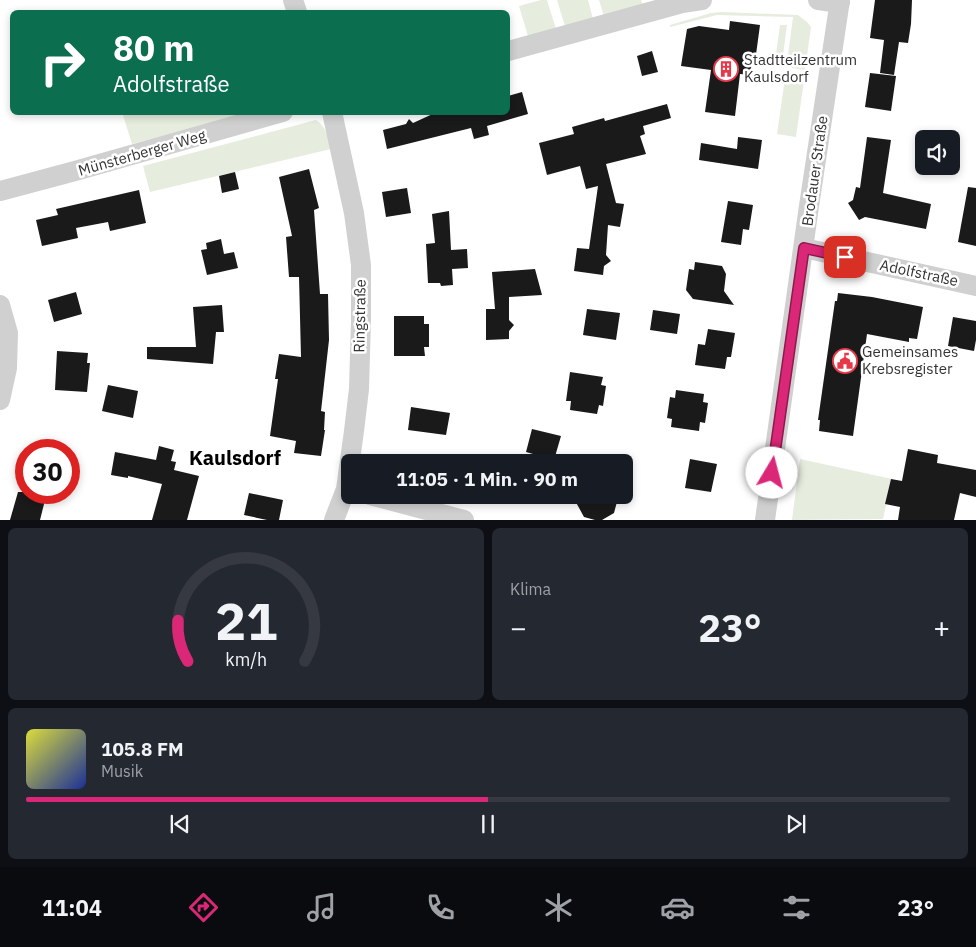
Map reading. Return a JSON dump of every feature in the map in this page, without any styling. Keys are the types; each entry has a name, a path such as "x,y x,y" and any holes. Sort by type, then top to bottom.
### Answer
{"street":[{"path":"510,50 702,0"},
{"path":"818,0 840,2"},
{"name":"Brodauer Straße","path":"765,520 810,198 840,2"},
{"name":"Münsterberger Weg","path":"0,191 272,115"},
{"name":"Ringstraße","path":"333,115 354,213 361,265 359,389 352,454"},
{"name":"Adolfstraße","path":"804,248 976,286"},
{"path":"0,305 8,333 8,368 0,400"},
{"name":"Ringstraße","path":"334,520 341,504"},
{"path":"404,504 464,520"}],"shaded area":[{"path":"547,0 556,29 528,36 519,6"},
{"path":"557,0 588,0 593,19 565,26"},
{"path":"599,0 641,0 643,5 604,16"},
{"path":"711,13 798,15 811,27 805,70 792,68 792,64 787,63 793,17 717,15 670,27 670,25"},
{"path":"780,25 787,25 783,55 776,54"},
{"path":"785,78 804,80 796,137 777,134"},
{"path":"123,115 241,115 132,144"},
{"path":"316,120 325,129 331,149 150,192 143,166"},
{"path":"800,459 892,479 883,519 792,520"}],"building":[{"path":"875,0 912,0 908,43 899,42 894,75 880,73 884,40 870,38"},
{"name":"Stadtteilzentrum Kaulsdorf","path":"730,21 760,25 755,62 752,61 750,75 740,74 735,116 705,112 711,70 681,66 687,29 699,26 729,30"},
{"path":"652,51 658,72 642,76 637,56"},
{"path":"870,73 896,76 891,111 865,107"},
{"path":"522,92 528,114 487,126 489,135 474,139 471,128 387,149 383,130 406,124 409,119 413,123 430,115 510,115 510,95"},
{"path":"667,104 671,118 643,126 645,134 640,136 646,154 606,164 616,203 624,204 620,227 608,225 606,255 611,261 604,266 603,275 574,271 577,248 589,249 598,186 586,189 580,166 547,175 539,143 574,134 572,127 604,118 605,121"},
{"path":"738,137 762,140 758,169 699,160 701,143 737,149"},
{"path":"867,137 891,140 883,193 931,204 926,229 865,217 859,220 848,203 853,200 856,187 860,188"},
{"path":"309,169 319,208 314,210 320,294 328,294 329,340 321,411 325,412 325,430 321,456 294,453 296,441 270,436 278,379 275,379 279,354 301,357 299,277 289,277 286,237 292,236 279,177"},
{"path":"235,172 239,189 222,193 219,176"},
{"path":"968,187 976,188 976,246 958,242"},
{"path":"407,188 411,213 386,217 382,192"},
{"path":"139,190 146,223 110,231 108,222 76,228 78,238 42,246 36,220 58,215 56,209"},
{"path":"728,201 753,205 749,230 743,229 741,245 721,242"},
{"path":"449,211 451,250 467,249 468,268 452,269 453,285 441,286 440,283 428,283 426,244 435,243 432,214"},
{"path":"221,239 224,254 234,252 238,268 207,275 201,250 207,249 206,243"},
{"path":"695,262 722,266 726,274 724,291 734,305 693,299 686,290 689,269 694,270"},
{"path":"535,269 542,295 509,297 509,320 514,325 509,331 509,339 486,340 486,309 495,309 492,272"},
{"path":"76,292 82,314 54,322 48,300"},
{"name":"Gemeinsames Krebsregister","path":"838,293 872,297 923,307 917,339 909,338 909,342 867,334 853,436 819,431 820,420 818,420 835,301 837,301"},
{"path":"222,305 224,332 216,332 213,364 147,359 147,347 196,347 193,307"},
{"path":"587,309 620,313 616,340 583,335"},
{"path":"653,310 680,314 677,334 650,330"},
{"path":"394,316 424,316 424,324 429,324 429,347 424,347 425,356 394,356"},
{"path":"953,317 976,321 974,351 948,346"},
{"path":"708,329 735,333 731,357 727,357 725,369 695,365 698,344 705,345"},
{"path":"57,351 88,353 87,363 90,363 87,392 55,390"},
{"path":"570,372 603,377 601,385 606,386 603,406 599,405 597,414 570,410 571,401 566,401"},
{"path":"108,385 138,391 133,418 102,411"},
{"path":"676,390 704,394 703,402 708,403 705,423 700,422 699,431 671,427 672,419 667,418 670,397 675,398"},
{"path":"411,407 450,413 446,435 408,430"},
{"path":"532,429 561,436 556,454 533,454 526,452"},
{"path":"159,446 174,450 171,461 176,462 174,470 199,476 187,520 152,520 162,484 128,476 128,478 111,475 115,452 156,460"},
{"path":"908,449 938,455 937,463 976,470 976,497 960,493 954,520 898,520 900,507 885,504 891,479 902,481"},
{"path":"690,459 717,464 711,492 685,488"},
{"path":"249,493 283,500 279,520 267,520 244,515"},
{"path":"15,502 44,504 40,520 10,520"},
{"path":"577,504 616,504 614,513 602,520 584,517"}],"place":[{"name":"Stadtteilzentrum Kaulsdorf","path":"726,69"},
{"name":"Gemeinsames Krebsregister","path":"845,361"}],"district":[{"name":"Kaulsdorf","path":"235,458"}],"route":[{"path":"772,473 804,248 845,257"}]}
